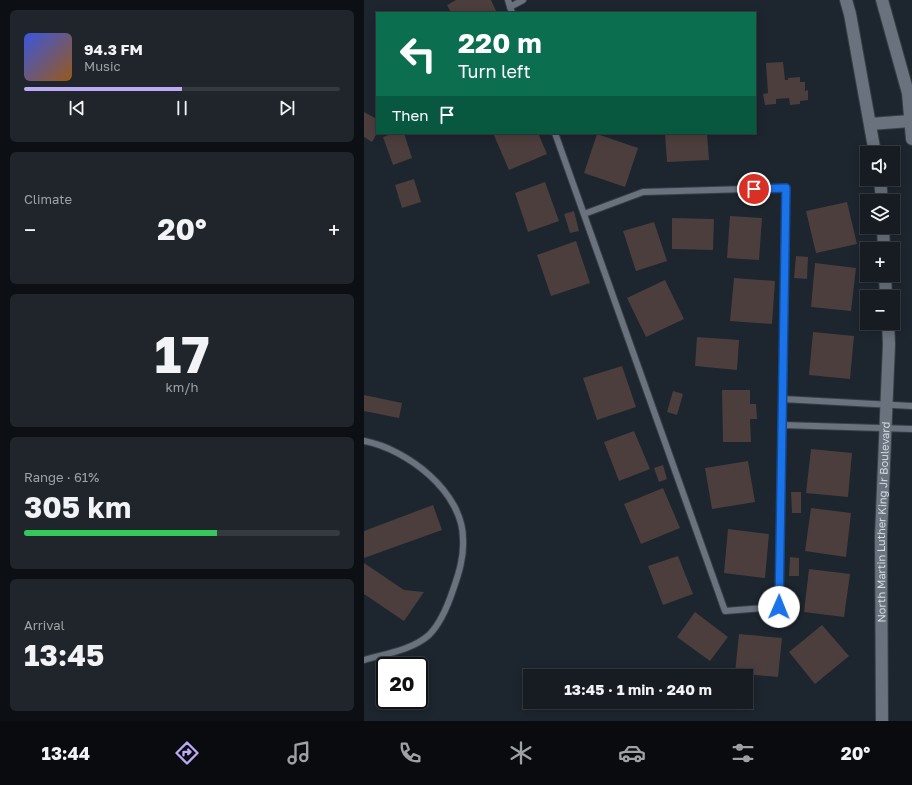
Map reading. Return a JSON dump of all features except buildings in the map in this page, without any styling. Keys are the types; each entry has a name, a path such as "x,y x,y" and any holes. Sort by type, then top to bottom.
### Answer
{"main road":[{"path":"846,0 874,146"},
{"path":"882,0 908,93 912,139"},
{"path":"870,124 910,121"},
{"name":"North Martin Luther King Jr Boulevard","path":"882,721 881,536 888,330"}],"lane":[{"path":"508,0 511,10 523,0"},
{"path":"555,134 725,611 779,607 786,188 643,192 584,214"},
{"path":"782,399 912,406"},
{"path":"782,425 912,429"},
{"path":"364,441 405,456 433,478 457,509 464,538 462,564 451,595 436,625 428,635 407,648 364,660"}],"route":[{"path":"754,189 786,188 779,607"}]}
